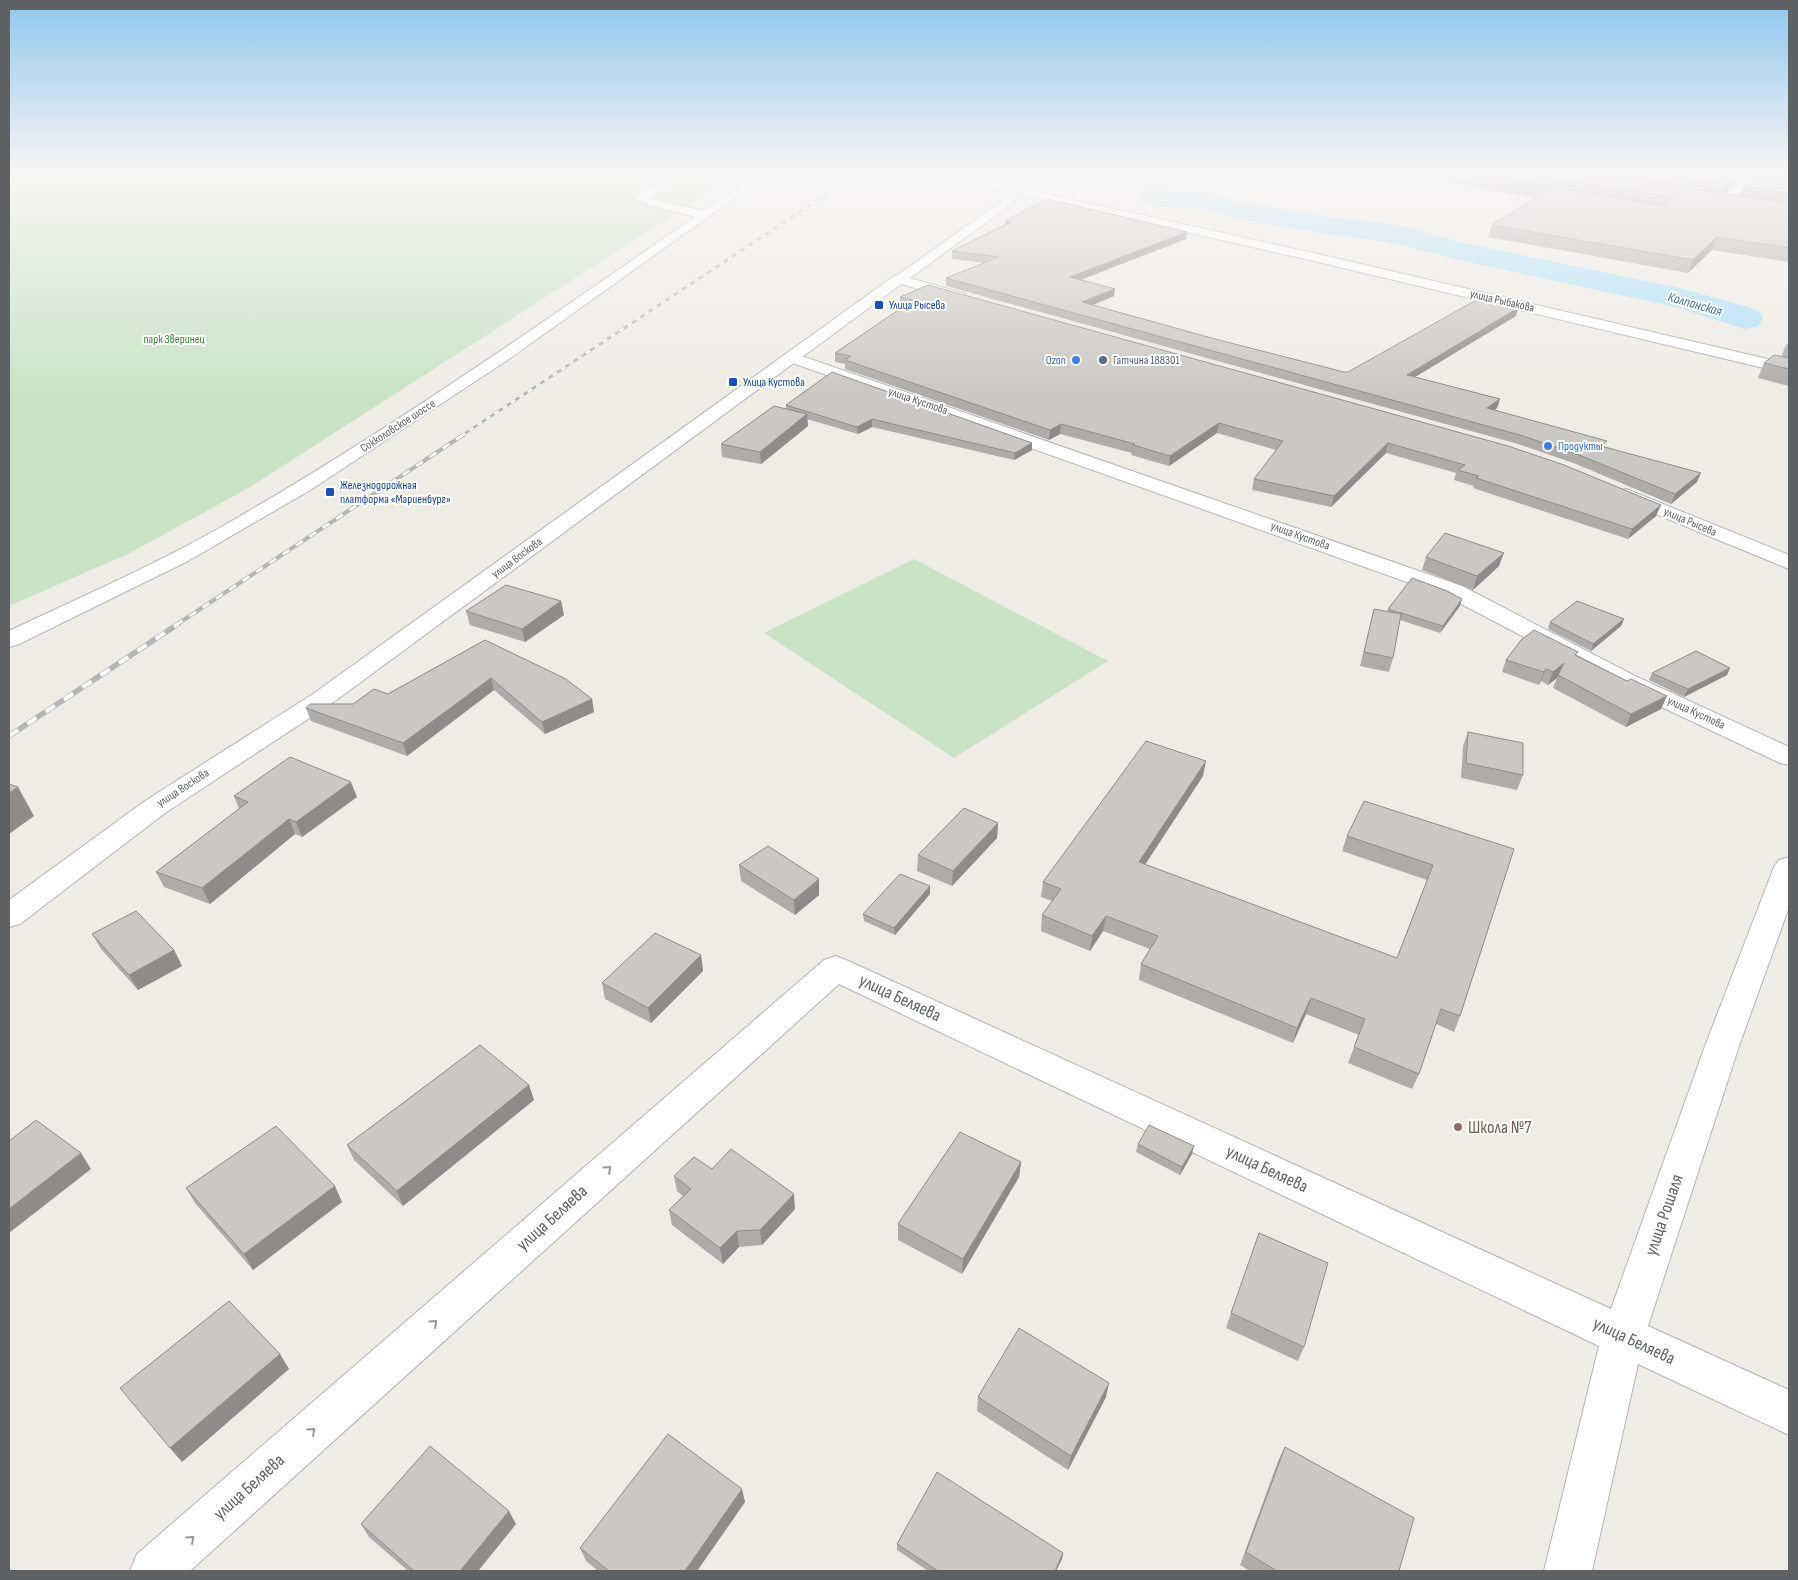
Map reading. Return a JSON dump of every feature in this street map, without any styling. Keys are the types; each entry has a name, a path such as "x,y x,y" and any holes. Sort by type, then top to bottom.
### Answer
{"street":[{"name":"Сокколовское шоссе","path":"9,640 148,573 234,528 302,488 441,399 657,248"},
{"name":"улица Воскова","path":"9,916 155,807 322,698 943,248"},
{"name":"улица Рыбакова","path":"1272,248 1789,369"},
{"path":"899,279 977,301"},
{"name":"улица Кустова","path":"793,358 1454,591 1626,681 1789,757"},
{"name":"улица Рысева","path":"1612,489 1789,564"},
{"name":"улица Рошаля","path":"1568,1571 1622,1336 1722,1046 1789,867"},
{"name":"улица Беляева","path":"154,1571 835,968 1789,1414"}],"green space":[{"name":"парк Зверинец","path":"9,248 622,248 250,487 130,553 9,606"},
{"path":"914,559 1108,661 954,758 764,633"}],"building":[{"path":"959,248 1146,248 1070,277 1115,289 1082,302 1344,372 1348,372 1478,299 1518,308 1407,375 1500,399 1487,408 1607,441 1601,446 1701,473 1675,494 1579,455 1520,435 946,278 999,257 952,251"},
{"path":"1623,248 1706,248 1693,260"},
{"path":"928,285 1508,446 1564,465 1661,505 1632,529 1476,478 1479,476 1458,470 1465,465 1388,443 1334,496 1254,479 1283,441 1219,423 1170,456 1133,445 1135,444 1061,424 1050,430 845,360 851,356 835,353 913,300 900,297"},
{"path":"1774,355 1789,358 1789,369 1764,363"},
{"path":"832,372 1032,443 1015,453 872,419 857,427 786,405"},
{"path":"774,406 807,414 760,452 721,444"},
{"path":"1445,533 1504,553 1477,576 1426,557"},
{"path":"1412,578 1447,591 1462,599 1443,626 1388,609"},
{"path":"506,585 561,601 522,629 466,611"},
{"path":"1577,601 1624,619 1593,644 1550,622"},
{"path":"1374,609 1401,614 1393,658 1364,652"},
{"path":"1534,630 1578,652 1575,655 1627,681 1631,679 1667,696 1631,714 1558,675 1564,663 1553,672 1546,669 1544,672 1506,660 1521,640"},
{"path":"485,640 566,679 592,699 542,722 491,678 403,743 306,708 310,704 353,704 374,689 388,694"},
{"path":"1696,651 1730,668 1688,689 1652,673"},
{"path":"1468,732 1523,743 1523,775 1466,763"},
{"path":"1146,741 1206,761 1139,862 1397,958 1433,865 1347,836 1364,801 1514,849 1460,1016 1441,1009 1419,1074 1354,1047 1365,1019 1311,998 1297,1028 1141,964 1158,936 1106,916 1092,936 1042,915 1061,889 1043,882"},
{"path":"290,757 351,782 296,822 289,819 202,888 156,872 248,802 234,796"},
{"path":"9,784 18,787 9,793"},
{"path":"964,808 998,823 953,871 918,855"},
{"path":"768,846 819,879 794,900 739,865"},
{"path":"900,874 930,886 894,928 863,914"},
{"path":"136,911 174,950 129,975 92,934"},
{"path":"655,933 701,955 648,1008 602,983"},
{"path":"480,1045 529,1085 397,1191 347,1145"},
{"path":"36,1120 81,1153 9,1209 9,1141"},
{"path":"1149,1125 1194,1146 1182,1167 1138,1144"},
{"path":"276,1126 335,1186 244,1254 186,1188"},
{"path":"960,1132 1021,1162 963,1259 898,1224"},
{"path":"731,1149 794,1194 760,1230 737,1231 720,1248 669,1210 691,1189 674,1176 694,1157 712,1169"},
{"path":"1259,1233 1328,1263 1304,1347 1231,1313"},
{"path":"229,1301 280,1354 170,1448 120,1388"},
{"path":"1019,1328 1109,1383 1071,1456 978,1397"},
{"path":"668,1434 742,1489 685,1571 609,1571 580,1548"},
{"path":"430,1446 509,1511 460,1571 414,1571 361,1524"},
{"path":"1285,1447 1414,1518 1399,1571 1277,1571 1246,1552"},
{"path":"937,1472 1063,1553 1055,1571 938,1571 897,1544"}],"waterway":[{"name":"Колпанская","path":"1446,248 1684,299 1745,318"}],"railway":[{"path":"461,436 746,248"},
{"path":"176,625 463,435"},
{"path":"9,736 178,624"}],"place":[{"name":"Улица Рысева","path":"879,305"},
{"name":"Ozon","path":"1076,360"},
{"name":"Гатчина 188301","path":"1103,360"},
{"name":"Улица Кустова","path":"733,382"},
{"name":"Продукты","path":"1548,446"},
{"name":"Железнодорожная платформа «Мариенбург»","path":"330,492"},
{"name":"Школа №7","path":"1458,1127"}]}
